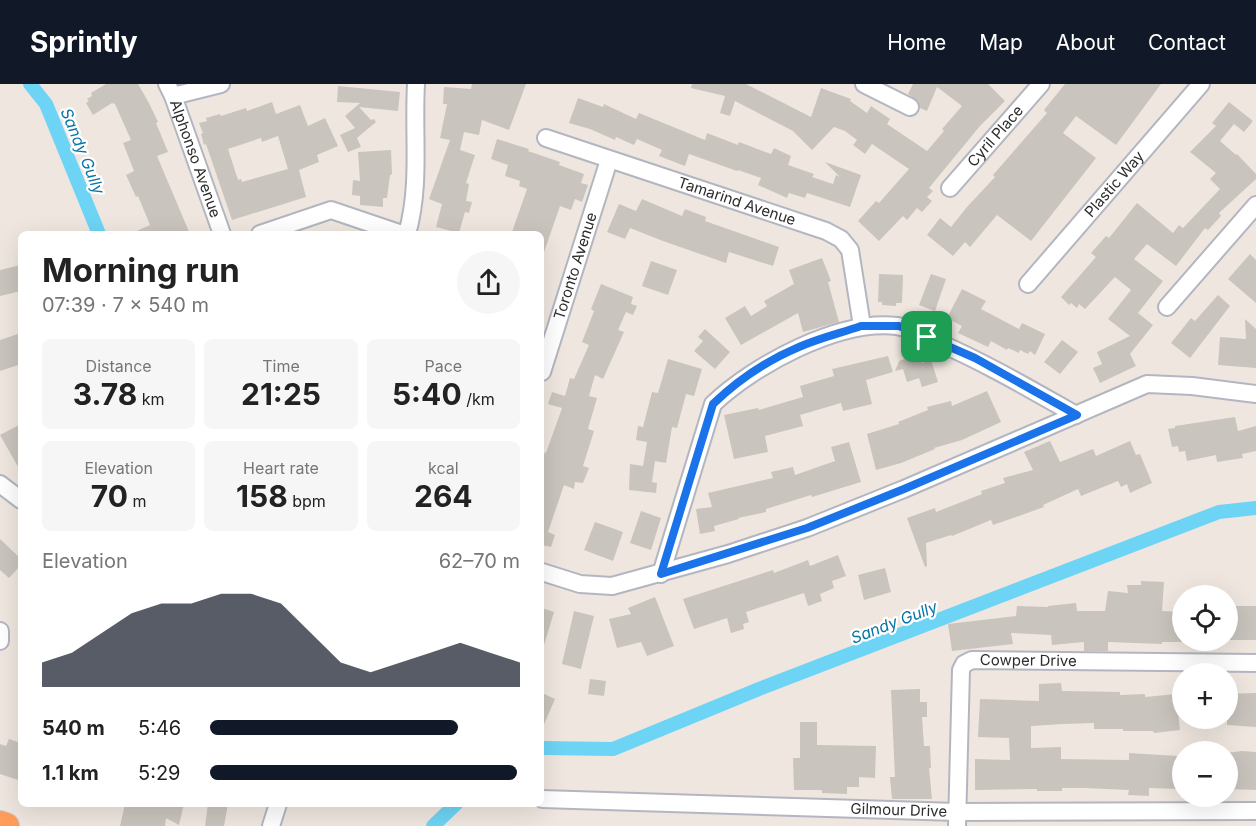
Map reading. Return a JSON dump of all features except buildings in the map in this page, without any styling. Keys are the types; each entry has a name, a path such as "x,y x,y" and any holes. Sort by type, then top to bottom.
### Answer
{"highway":[{"path":"0,824 6,826"}],"street":[{"path":"170,90 221,84"},
{"path":"408,231 416,188 416,84"},
{"path":"864,84 910,106"},
{"name":"Cyril Place","path":"950,188 1041,84"},
{"name":"Plastic Way","path":"1028,284 1201,84"},
{"name":"Alphonso Avenue","path":"170,90 221,231"},
{"name":"Tamarind Avenue","path":"546,138 826,231 842,239 850,250 861,326"},
{"name":"Toronto Avenue","path":"544,366 609,160"},
{"path":"1167,307 1256,205"},
{"path":"269,231 331,210 393,231"},
{"path":"661,574 713,404 729,389 760,368 798,347 861,326 899,326 975,358 1077,415"},
{"path":"544,573 580,584 612,586 661,574 807,528 915,485 1147,384 1192,386 1256,394"},
{"path":"0,484 18,498"},
{"path":"0,631 0,641"},
{"name":"Cowper Drive","path":"957,819 961,670 964,664 972,660 1256,663"},
{"name":"Gilmour Drive","path":"544,799 957,819 1256,811"},
{"path":"271,826 277,807"}],"waterway":[{"name":"Sandy Gully","path":"30,84 46,104 98,231"},
{"name":"Sandy Gully","path":"544,748 613,749 759,689 1219,512 1256,508"},
{"path":"433,826 453,807"}],"route":[{"path":"861,326 899,326 927,337 975,358 1077,415 807,528 661,574 713,404 729,389 760,368 798,347 861,326"}]}
